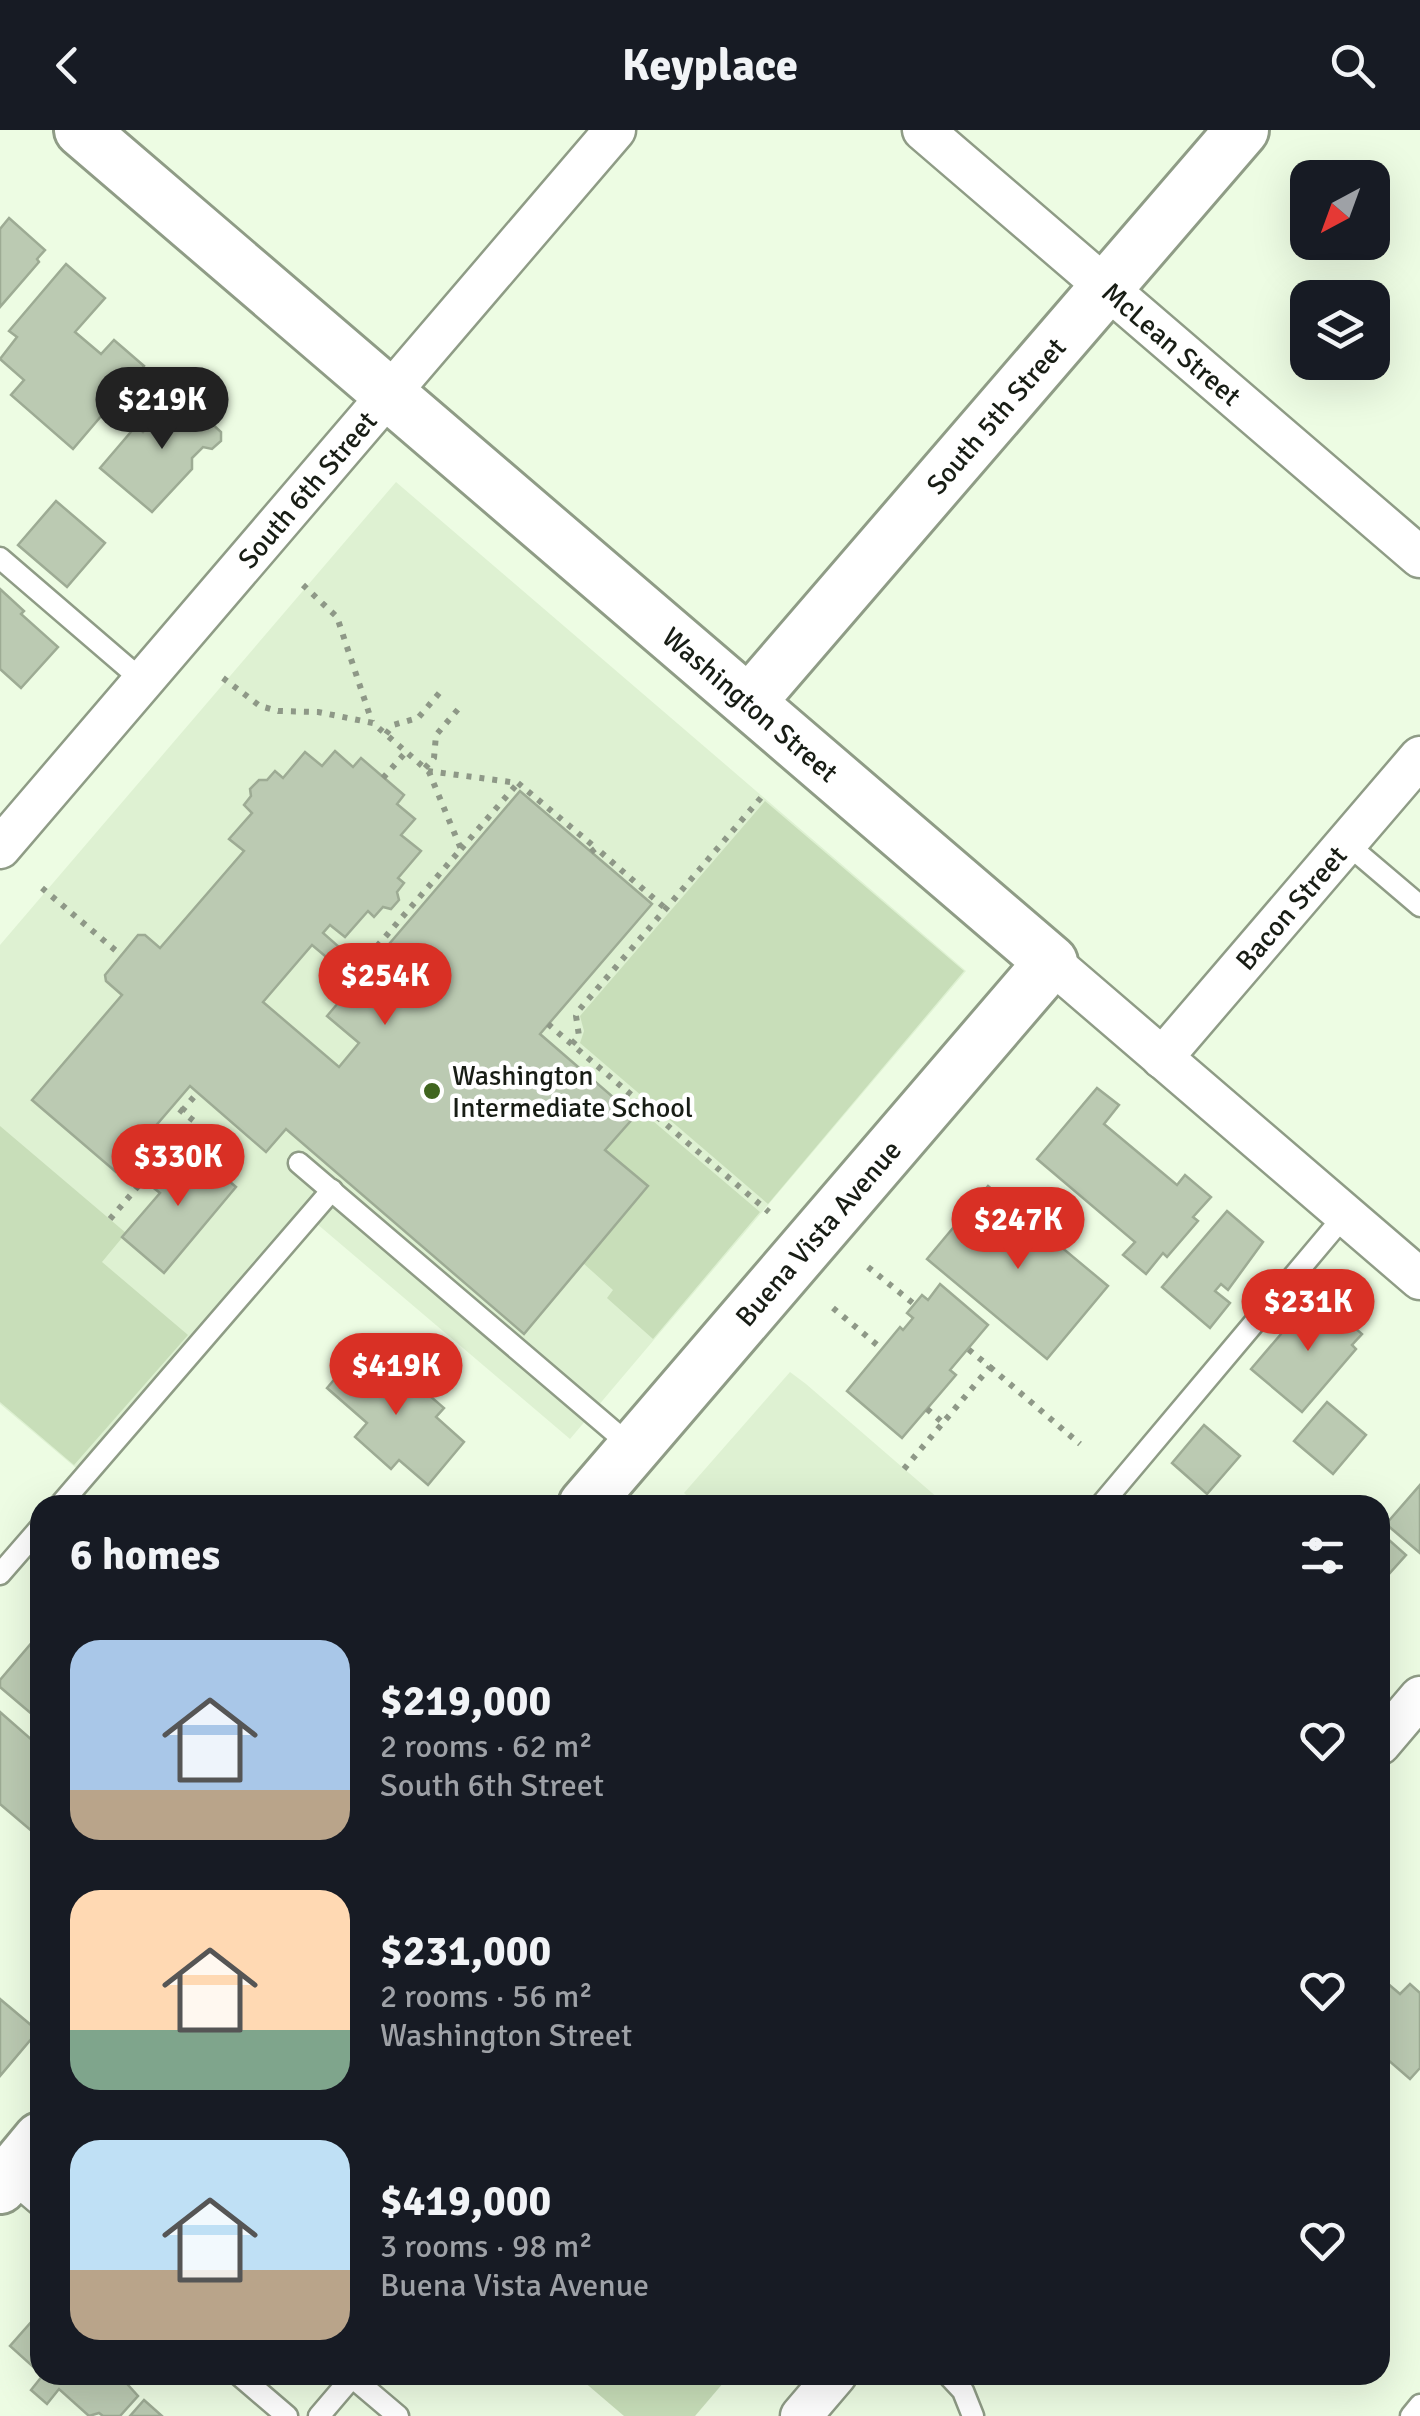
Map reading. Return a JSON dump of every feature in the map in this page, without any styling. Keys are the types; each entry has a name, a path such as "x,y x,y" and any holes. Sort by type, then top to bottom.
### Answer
{"street":[{"name":"Washington Street","path":"81,130 1420,1279"},
{"name":"South 6th Street","path":"0,848 615,130"},
{"name":"McLean Street","path":"923,130 1420,557"},
{"name":"South 5th Street","path":"750,702 1242,130"},
{"name":"Bacon Street","path":"1162,1058 1420,757"},
{"name":"Buena Vista Avenue","path":"594,1495 1051,962"},
{"path":"1390,1732 1420,1697"},
{"path":"801,2416 827,2385"}],"lane":[{"path":"0,558 142,680"},
{"path":"1346,844 1420,906"},
{"path":"299,1162 633,1449"},
{"path":"69,1495 332,1190"},
{"path":"1109,1495 1345,1214"},
{"path":"0,1574 30,1540"},
{"path":"251,2385 288,2416"},
{"path":"319,2416 345,2385"},
{"path":"363,2385 398,2416"},
{"path":"957,2385 972,2416"},
{"path":"1411,2416 1420,2406"}],"path":[{"path":"303,585 337,617 372,724"},
{"path":"223,678 260,706 318,712 372,724 427,769 461,848"},
{"path":"386,734 393,725 418,718 441,691"},
{"path":"427,769 434,758 436,735 460,707"},
{"path":"384,778 406,752"},
{"path":"427,769 518,783 666,909"},
{"path":"360,966 518,783"},
{"path":"572,1044 579,1036 579,1010 765,793"},
{"path":"42,888 121,956"},
{"path":"548,1024 769,1212"},
{"path":"110,1219 194,1121 178,1108 198,1092"},
{"path":"629,1110 638,1100"},
{"path":"131,1155 150,1172"},
{"path":"868,1267 914,1304"},
{"path":"833,1308 882,1348"},
{"path":"968,1349 1080,1444"},
{"path":"904,1469 990,1368"},
{"path":"926,1410 943,1423"}],"shaded area":[{"name":"Washington Intermediate School","path":"396,482 966,971 570,1439 303,1212 76,1468 0,1404 0,945"},
{"path":"765,801 964,971 768,1204 580,1043 584,1031 580,1016"},
{"path":"640,1110 760,1212 653,1339 607,1298 613,1290 583,1263 648,1187 605,1150"},
{"path":"0,1126 126,1233 102,1262 188,1335 74,1465 0,1402"},
{"path":"790,1372 934,1495 686,1495"},
{"path":"588,2385 721,2385 695,2416 624,2416"}],"building":[{"path":"9,218 45,250 0,307 0,229"},
{"path":"66,264 105,298 75,332 101,354 114,340 144,366 73,449 11,395 24,380 0,359 17,337 9,331"},
{"path":"179,393 209,415 206,418 221,432 221,441 212,449 203,447 192,458 192,469 152,512 100,468 136,426 143,432"},
{"path":"56,501 105,543 67,587 18,545"},
{"path":"0,589 58,647 21,688 0,669"},
{"path":"335,751 353,767 361,758 404,795 397,804 415,819 401,835 421,851 398,878 404,883 397,892 399,900 391,909 383,907 374,917 368,911 345,937 330,925 323,933 366,971 520,791 652,904 540,1034 635,1116 605,1150 648,1186 524,1334 286,1129 266,1152 190,1086 116,1172 32,1100 122,995 106,981 105,975 138,935 145,935 160,948 244,851 229,839 252,813 244,805 251,796 250,789 275,771 283,778 305,752 322,766","holes":["312,945 356,982 327,1016 359,1043 339,1067 263,1002"]},
{"path":"1097,1088 1119,1105 1104,1124 1177,1185 1185,1175 1211,1197 1193,1217 1198,1221 1167,1257 1163,1253 1146,1274 1123,1255 1135,1242 1037,1159"},
{"path":"195,1152 236,1187 164,1273 122,1237 160,1193 150,1185 177,1153 187,1162"},
{"path":"988,1186 1108,1286 1047,1359 927,1259"},
{"path":"1227,1211 1263,1242 1228,1290 1221,1284 1215,1291 1230,1303 1210,1328 1162,1287"},
{"path":"940,1284 988,1325 950,1370 956,1375 902,1438 847,1391 900,1327 903,1330 913,1318 907,1313 922,1295 928,1300"},
{"path":"1319,1297 1362,1334 1352,1345 1356,1349 1302,1412 1251,1369 1305,1306 1309,1309"},
{"path":"360,1349 401,1384 408,1377 444,1408 436,1417 464,1442 428,1485 399,1460 391,1469 355,1437 367,1423 327,1388"},
{"path":"1327,1402 1366,1435 1333,1474 1294,1441"},
{"path":"1204,1425 1240,1456 1207,1494 1172,1463"},
{"path":"1420,1485 1420,1553 1390,1527 1390,1519"},
{"path":"1390,1541 1406,1555 1390,1573"},
{"path":"30,1645 30,1712 0,1687 0,1680"},
{"path":"0,1712 30,1738 30,1830 0,1804"},
{"path":"1410,1984 1420,1993 1420,2068 1410,2079 1390,2062 1390,1986 1400,1994"},
{"path":"0,1999 30,2024 30,2040 0,2076"},
{"path":"30,2323 30,2364 10,2346"},
{"path":"35,2385 128,2385 138,2396 120,2416 89,2416 59,2389 47,2404 31,2390"},
{"path":"144,2400 162,2416 130,2416"}],"place":[{"name":"Washington Intermediate School","path":"432,1091"}]}
